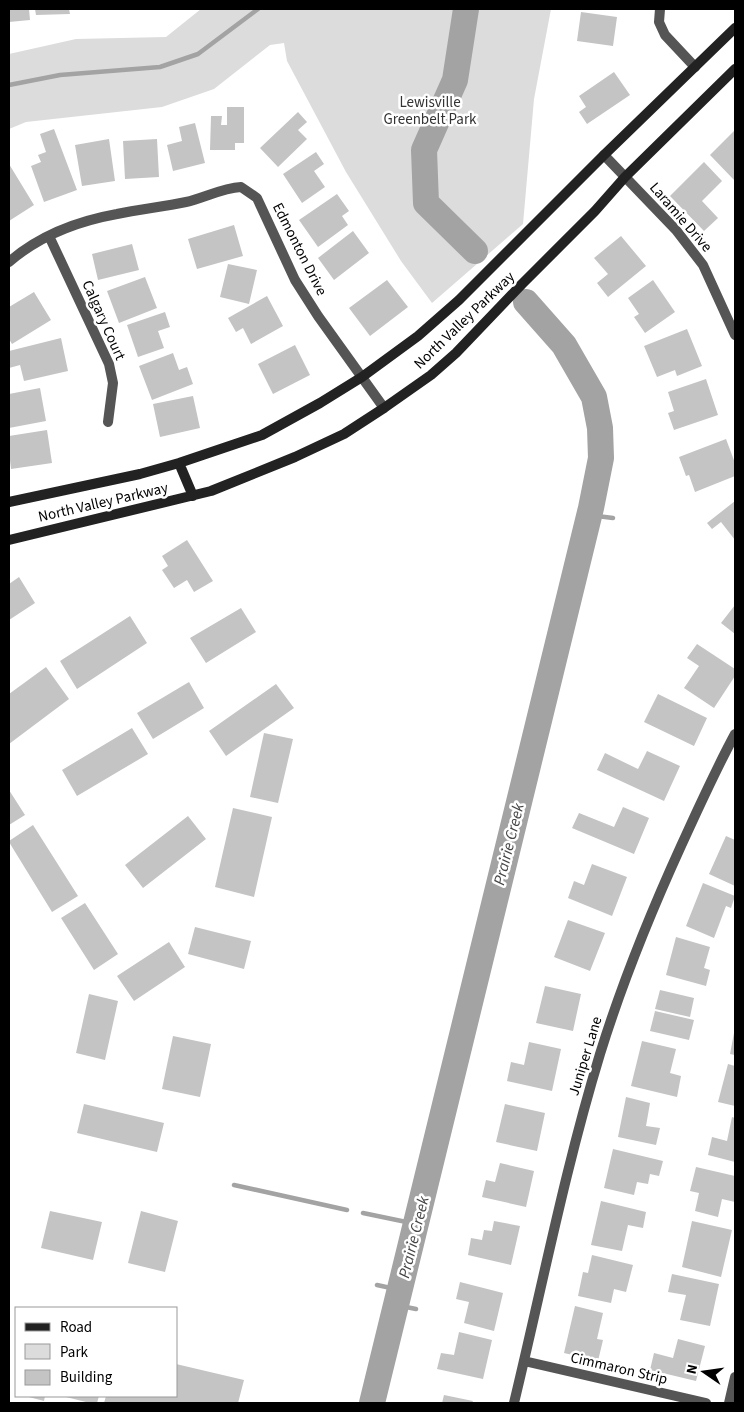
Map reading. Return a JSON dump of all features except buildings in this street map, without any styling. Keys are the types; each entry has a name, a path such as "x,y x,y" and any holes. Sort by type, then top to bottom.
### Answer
{"street":[{"path":"660,9 659,22 665,35 695,67"},
{"name":"North Valley Parkway","path":"9,502 140,474 262,435 362,377 418,336 459,300 735,28"},
{"name":"North Valley Parkway","path":"9,540 211,492 344,434 431,375 456,352 595,211 625,177 735,69"},
{"name":"Laramie Drive","path":"604,155 676,230 704,265 735,334"},
{"name":"Edmonton Drive","path":"9,262 20,252 76,224 196,200 229,188 241,187 258,198 295,280 318,316 384,408"},
{"name":"Calgary Court","path":"49,236 109,364 112,383 108,422"},
{"path":"179,463 193,496"},
{"name":"Juniper Lane","path":"514,1403 574,1148 601,1053 661,889 735,734"},
{"name":"Cimmaron Strip","path":"524,1361 706,1403"},
{"path":"729,1403 735,1377"}],"green space":[{"name":"Lewisville Greenbelt Park","path":"201,9 551,9 534,99 523,224 432,303 401,261 346,172 287,61 284,43 270,45 214,89 162,107 26,122 9,129 9,54 76,39 166,37"}],"waterway":[{"path":"9,85 60,75 160,67 198,54 258,9"},
{"name":"Prairie Creek","path":"466,9 455,80 424,150 426,203 475,251"},
{"name":"Prairie Creek","path":"372,1403 591,508 601,458 600,428 594,397 564,345 526,302"},
{"path":"589,513 613,518"},
{"path":"234,1185 347,1210"},
{"path":"363,1213 416,1224"},
{"path":"377,1285 400,1290"},
{"path":"396,1305 416,1309"}]}
